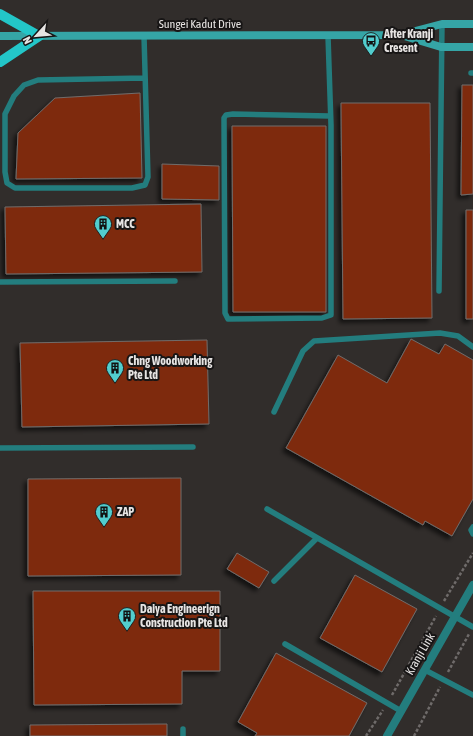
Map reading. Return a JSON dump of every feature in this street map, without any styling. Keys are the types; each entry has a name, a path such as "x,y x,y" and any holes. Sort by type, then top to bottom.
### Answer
{"main road":[{"path":"0,14 39,36 0,62"},
{"name":"Sungei Kadut Drive","path":"0,36 400,35 442,24 473,24"},
{"name":"Sungei Kadut Drive","path":"400,35 441,47 473,47"}],"street":[{"name":"Kranji Link","path":"387,736 473,585"}],"lane":[{"path":"439,291 442,24"},
{"path":"144,36 148,177 145,185 132,188 15,188 7,183 5,114 14,96 24,85 38,80 145,78"},
{"path":"328,36 330,116 331,314 322,318 228,319 225,313 224,118 226,115 233,114 330,116"},
{"path":"0,282 175,281"},
{"path":"274,412 303,351 314,341 440,333 458,336 473,347"},
{"path":"0,448 193,446"},
{"path":"267,509 473,627"},
{"path":"473,527 471,530 473,534"},
{"path":"274,581 317,538"},
{"path":"285,644 401,711"},
{"path":"425,670 473,695"},
{"path":"183,729 183,736"}],"path":[{"path":"366,736 387,703 440,608 473,553"}],"building":[{"path":"462,85 473,85 473,194 461,195"},
{"path":"140,93 142,178 16,179 18,133 55,98"},
{"path":"341,103 430,103 432,318 343,319"},
{"path":"232,126 326,126 326,312 233,312"},
{"path":"162,164 219,166 219,200 162,199"},
{"name":"MCC","path":"201,204 202,272 6,274 5,207"},
{"path":"466,210 473,210 473,319 466,319"},
{"path":"411,339 439,354 445,344 473,360 473,499 452,536 425,521 423,525 286,448 338,355 387,383"},
{"name":"Chng Woodworking Pte Ltd","path":"207,340 209,424 22,427 20,343"},
{"name":"ZAP","path":"181,478 181,575 28,576 28,479"},
{"path":"237,553 269,572 259,588 227,569"},
{"path":"355,575 417,609 382,672 320,638"},
{"name":"Daiya Engineerign Construction Pte Ltd","path":"33,591 220,591 220,671 182,671 182,704 34,705"},
{"path":"276,653 367,703 349,736 255,736 257,733 238,722"},
{"path":"167,724 167,736 30,736 30,725"}],"place":[{"name":"After Kranji Cresent","path":"371,56"},
{"name":"MCC","path":"103,239"},
{"name":"Chng Woodworking Pte Ltd","path":"115,383"},
{"name":"ZAP","path":"104,527"},
{"name":"Daiya Engineerign Construction Pte Ltd","path":"127,631"}]}
